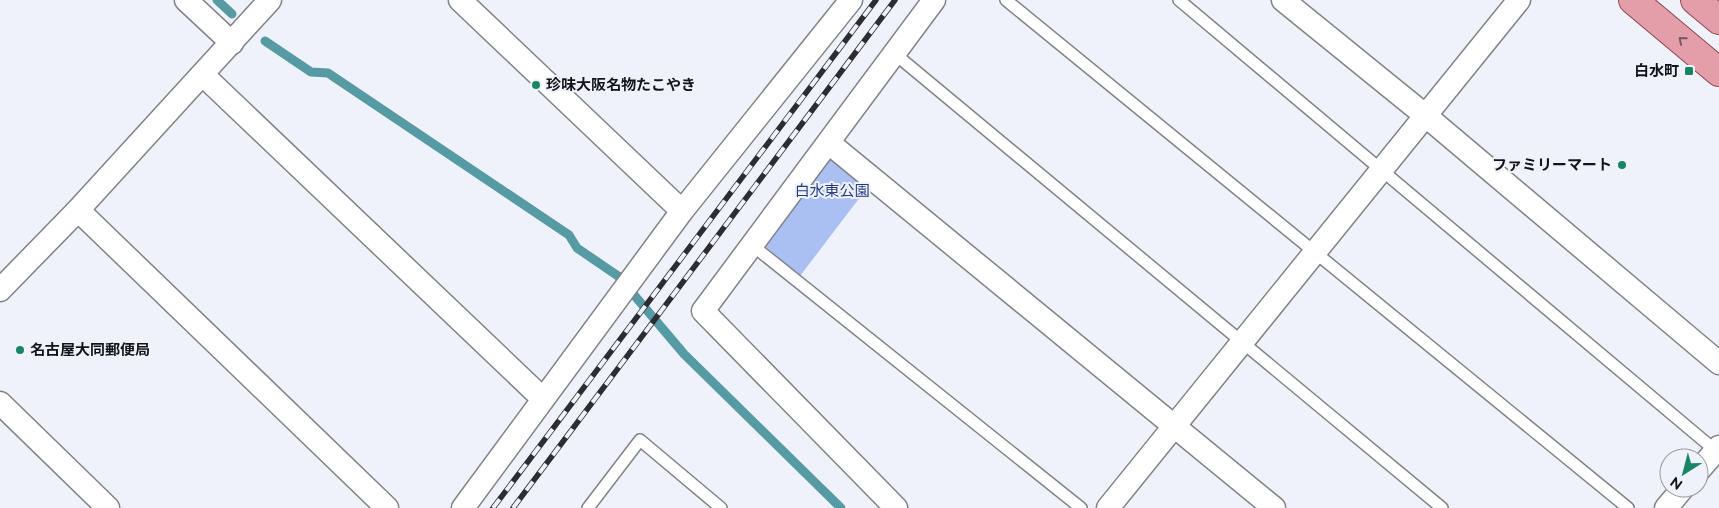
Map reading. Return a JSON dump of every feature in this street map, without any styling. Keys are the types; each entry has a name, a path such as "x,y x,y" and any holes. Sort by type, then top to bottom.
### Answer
{"main road":[{"path":"1633,0 1719,72"},
{"path":"1695,0 1719,20"}],"street":[{"path":"186,0 232,44"},
{"path":"460,0 682,211"},
{"path":"463,508 682,211 851,0"},
{"path":"896,508 703,311 934,0"},
{"path":"1283,0 1426,116 1719,363"},
{"path":"1108,508 1519,0"},
{"path":"0,290 78,210 232,44 265,2"},
{"path":"203,75 543,399"},
{"path":"830,142 1274,508"},
{"path":"78,210 387,508"},
{"path":"0,403 108,508"},
{"path":"1666,508 1674,498"}],"lane":[{"path":"1006,0 1314,254 1628,508"},
{"path":"1179,0 1381,171 1717,449"},
{"path":"894,54 1442,508"},
{"path":"752,245 1082,508"},
{"path":"588,508 640,440 721,508"}],"green space":[{"name":"白水東公園","path":"837,156 870,184 800,276 765,246 768,234 820,163"}],"waterway":[{"path":"217,0 232,14"},
{"path":"265,41 311,72 328,73 569,235 577,248 618,276 684,354 841,508"}],"railway":[{"path":"493,508 876,0"},
{"path":"513,508 895,0"}],"place":[{"name":"白水町","path":"1689,71"},
{"name":"珍味大阪名物たこやき","path":"536,85"},
{"name":"ファミリーマート","path":"1622,165"},
{"name":"名古屋大同郵便局","path":"20,350"}]}
